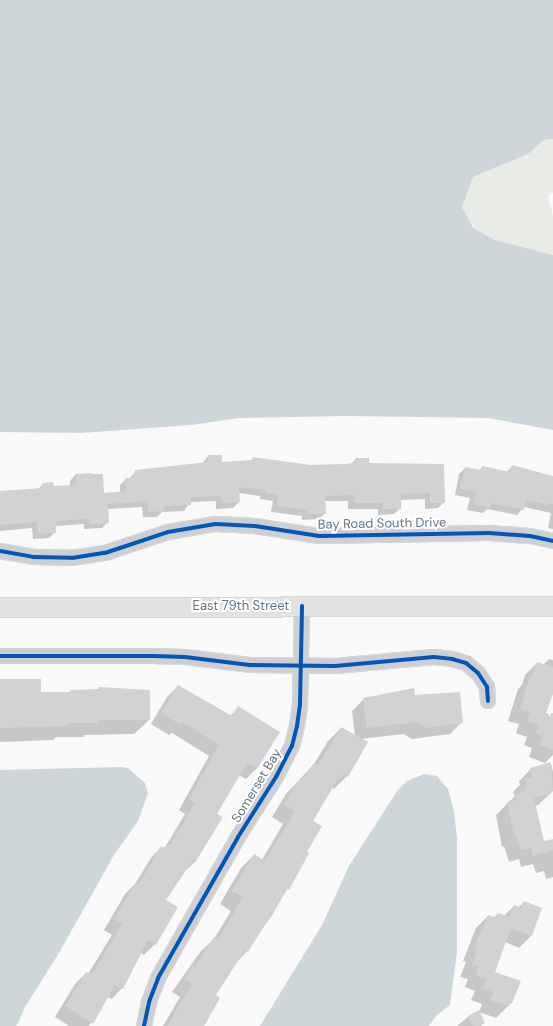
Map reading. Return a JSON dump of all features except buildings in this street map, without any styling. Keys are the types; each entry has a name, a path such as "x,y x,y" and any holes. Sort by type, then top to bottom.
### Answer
{"street":[{"name":"Bay Road South Drive","path":"0,551 33,557 72,558 105,554 168,532 215,524 255,526 319,536 489,532 530,536 553,541"},
{"name":"Somerset Bay","path":"144,1026 149,1002 158,978 238,837 276,777 289,753 299,718 302,606"},
{"name":"East 79th Street","path":"0,607 553,606"},
{"path":"0,656 159,656 185,657 250,665 301,666 335,666 415,657 434,657 452,659 466,663 478,673 487,687 488,701"}],"shaded area":[{"path":"0,0 553,0 553,139 544,140 528,154 473,177 462,207 473,228 495,240 553,255 553,430 488,418 346,416 239,418 191,425 81,433 0,432"},
{"path":"553,139 553,192 548,197 553,216 553,255 495,240 473,228 462,207 473,177 528,154 544,140"},
{"path":"128,768 145,783 148,793 138,821 114,855 59,953 25,1007 16,1026 0,1026 0,770"},
{"path":"424,774 437,776 448,789 454,811 457,839 457,952 450,1005 436,1016 429,1026 260,1026 322,925 349,866 397,791 407,781"}],"cycle path":[{"path":"0,551 33,557 72,558 105,553 168,532 215,524 255,526 319,536 489,533 530,536 553,541"},
{"path":"144,1026 149,1002 158,978 238,837 276,777 292,746 300,704 302,606"},
{"path":"0,656 153,656 185,657 250,665 335,666 434,657 452,659 466,663 478,673 487,687 488,701"}]}
